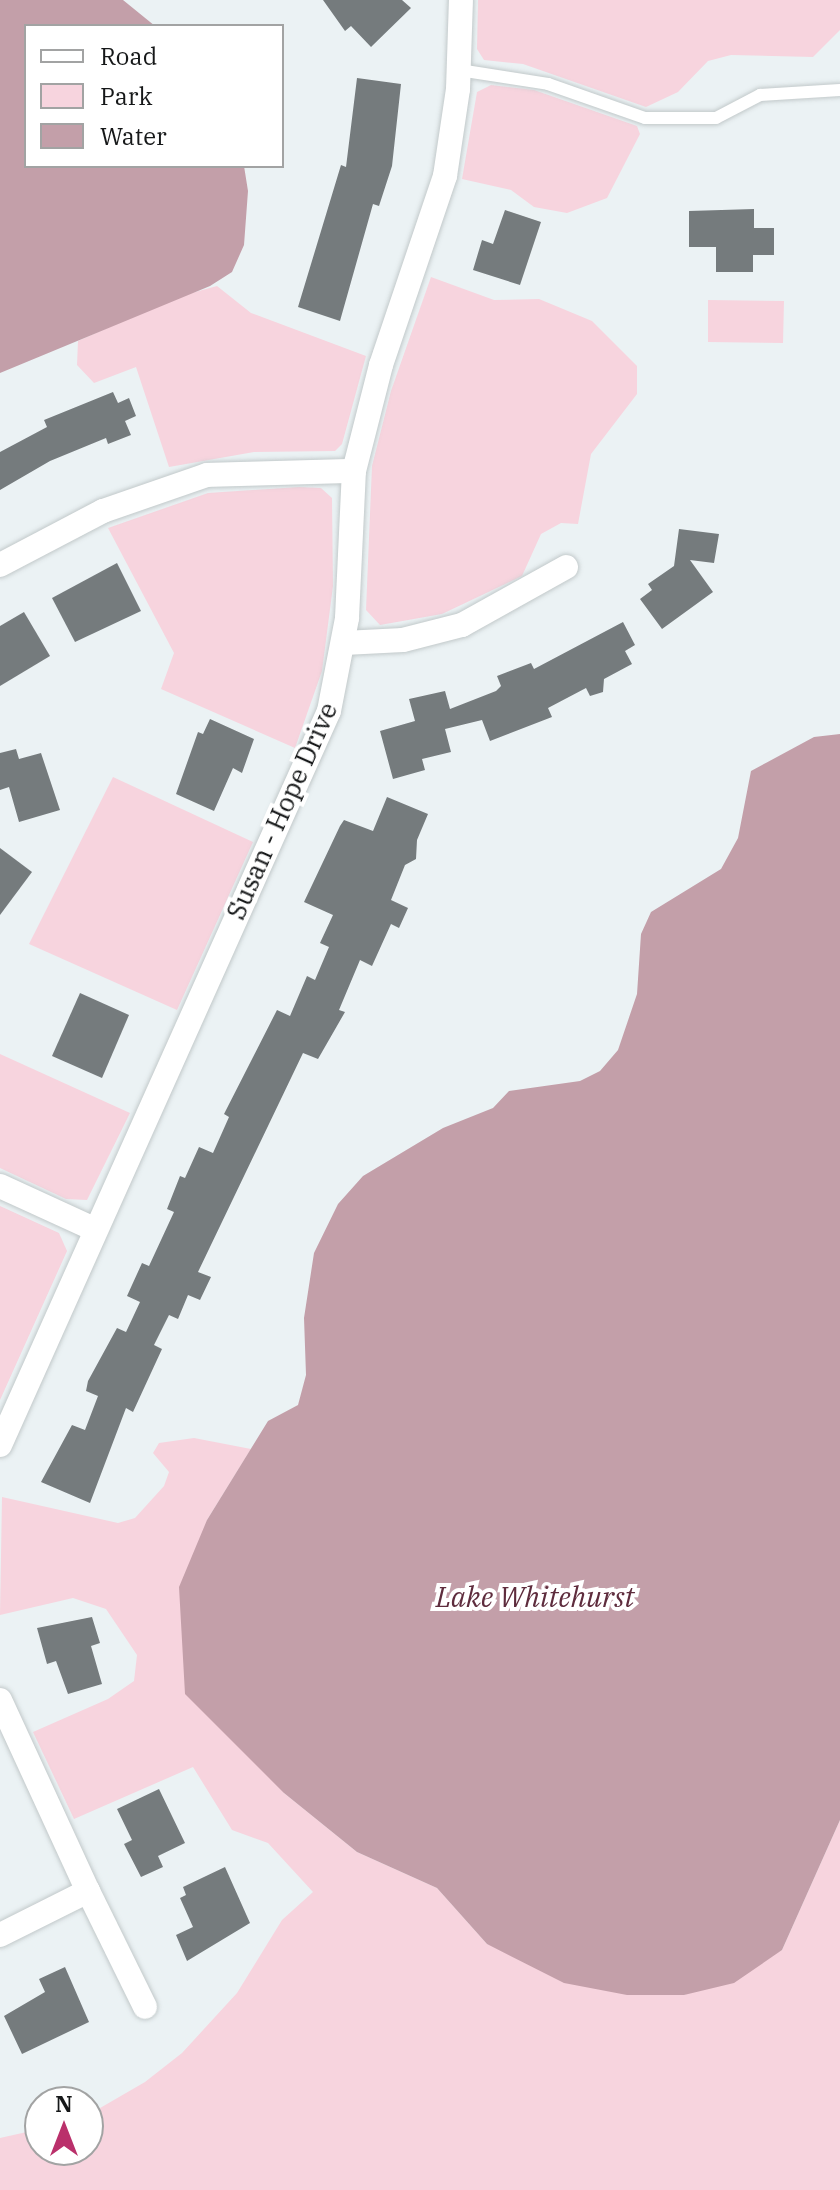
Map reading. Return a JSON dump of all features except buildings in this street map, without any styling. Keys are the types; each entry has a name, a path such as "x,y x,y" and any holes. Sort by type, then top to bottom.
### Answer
{"street":[{"name":"Susan - Hope Drive","path":"0,1445 94,1229 321,731 344,643 354,471 381,365 445,176 459,70 461,0"},
{"path":"0,565 103,511 207,475 354,471"},
{"path":"344,643 403,640 462,625 566,567"},
{"path":"0,1186 94,1229"},
{"path":"0,1700 145,2007"},
{"path":"0,1935 88,1891"}],"lane":[{"path":"459,70 548,84 645,118 716,118 760,95 840,90"}],"green space":[{"path":"478,0 840,0 840,30 813,57 731,55 708,61 678,92 646,107 523,64 484,60 477,49"},
{"path":"491,85 534,90 637,126 640,134 607,198 567,213 534,207 511,190 462,179 477,92"},
{"path":"431,277 494,300 539,299 592,321 637,366 637,394 591,454 578,524 561,523 541,534 522,576 442,614 380,625 366,610 372,466 391,391"},
{"path":"217,286 251,313 366,356 342,444 335,451 254,452 169,467 136,367 94,383 77,365 78,341 177,297"},
{"path":"708,300 784,301 783,343 708,342"},
{"path":"321,488 332,498 333,586 322,671 295,748 161,689 174,653 108,528 208,493"},
{"path":"113,777 253,842 177,1010 29,944"},
{"path":"0,1054 130,1113 87,1200 66,1199 0,1168"},
{"path":"0,1206 59,1233 67,1251 0,1400"},
{"path":"194,1438 251,1449 207,1520 284,1793 357,1852 437,1888 487,1944 684,1995 782,1950 840,1820 840,2190 0,2190 0,2138 24,2133 24,2166 104,2166 104,2106 145,2082 182,2053 237,1993 282,1920 313,1892 268,1843 232,1830 193,1767 74,1819 33,1732 108,1699 134,1681 137,1655 106,1609 73,1598 0,1615 2,1497 118,1523 135,1518 164,1486 169,1472 153,1453 159,1443"}],"water":[{"path":"0,0 123,0 153,24 24,24 24,168 244,168 248,191 244,245 232,272 210,286 0,373"},
{"name":"Lake Whitehurst","path":"840,734 840,1820 782,1950 734,1983 684,1995 627,1995 564,1983 487,1944 437,1888 357,1852 284,1793 185,1694 179,1587 207,1520 268,1421 298,1405 306,1375 304,1318 314,1253 338,1204 363,1176 443,1128 493,1108 509,1091 580,1081 600,1071 618,1050 637,994 641,934 651,912 721,869 738,838 751,771 814,737"}]}
